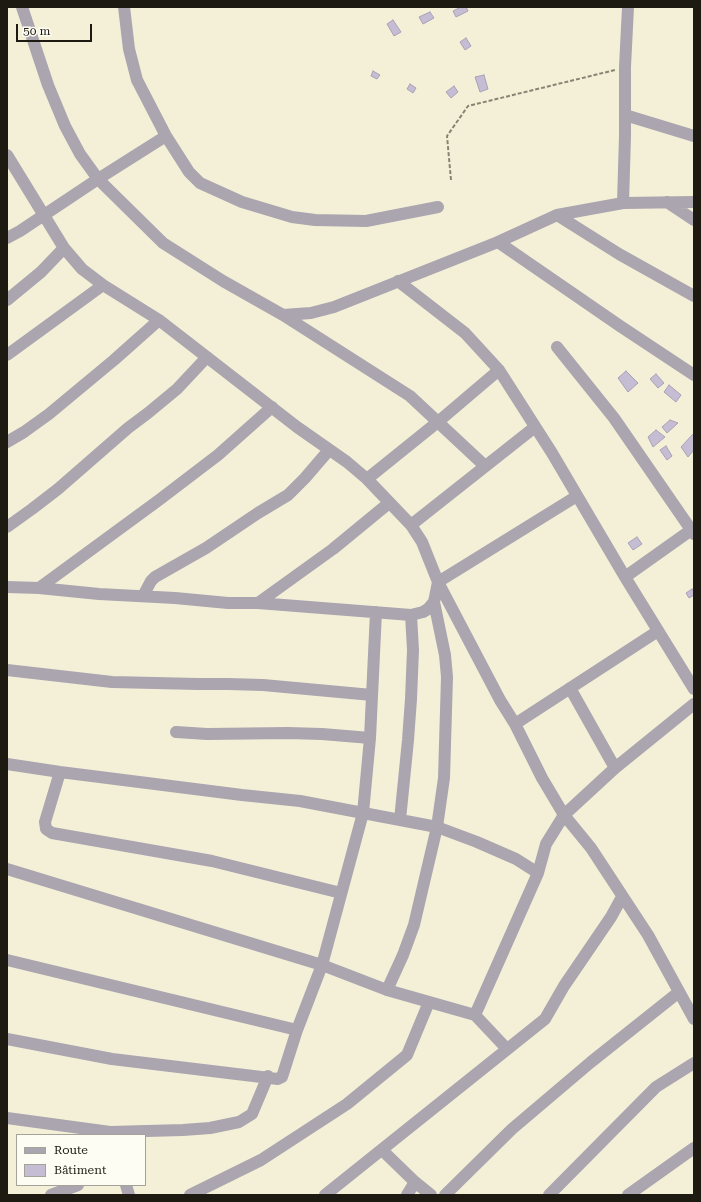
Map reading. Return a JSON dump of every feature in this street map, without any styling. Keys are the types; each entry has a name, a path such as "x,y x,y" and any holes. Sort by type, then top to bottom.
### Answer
{"street":[{"path":"22,7 48,85 65,126 80,154 98,179 163,243 223,281 283,315 410,396 439,421 485,466"},
{"path":"124,7 129,49 137,80 166,136 189,172 200,183 242,202 292,217 315,220 366,221 438,207"},
{"path":"623,203 628,7"},
{"path":"626,115 694,136"},
{"path":"7,238 166,136"},
{"path":"7,155 64,248 82,269 103,285 158,320 367,479 411,525 422,542 438,582 500,700 515,724 542,778 564,815 590,848 648,935 694,1019"},
{"path":"667,202 694,220"},
{"path":"283,315 311,313 334,307 498,242 557,215 623,203 694,202"},
{"path":"557,215 619,254 694,296"},
{"path":"498,242 694,375"},
{"path":"7,300 41,272 64,248"},
{"path":"398,281 465,333 499,370 694,689"},
{"path":"7,355 103,285"},
{"path":"7,442 49,414 114,360 158,320"},
{"path":"557,347 614,418 693,531 625,577"},
{"path":"7,527 58,488 128,428 177,389 207,357"},
{"path":"367,479 499,370"},
{"path":"39,588 218,455 272,407"},
{"path":"411,525 535,427"},
{"path":"143,596 151,581 155,577 206,548 288,495 329,450"},
{"path":"387,990 403,955 414,925 436,827 444,778 447,677 445,655 434,602 438,582 577,496"},
{"path":"258,603 333,549 389,503"},
{"path":"7,587 39,588 99,594 228,603 258,603 411,615 428,609 434,602"},
{"path":"7,1039 112,1060 282,1078 297,1030 322,965 363,813 370,738 376,612"},
{"path":"400,820 411,699 413,650 411,615"},
{"path":"515,724 658,631"},
{"path":"7,670 112,682 242,684 372,695"},
{"path":"570,688 615,768"},
{"path":"475,1015 538,873 546,844 564,815 615,768 694,704"},
{"path":"176,732 206,734 322,734 370,738"},
{"path":"7,764 242,795 300,801 436,827 516,859 538,873"},
{"path":"60,772 46,822 46,829 52,833 212,861 341,894"},
{"path":"7,869 322,965 387,990 475,1015 506,1049"},
{"path":"325,1195 545,1019 564,986 611,917 622,897"},
{"path":"7,960 297,1030"},
{"path":"445,1195 512,1129 591,1062 679,992"},
{"path":"190,1195 261,1160 353,1099 407,1055 429,1002"},
{"path":"549,1195 656,1087 694,1063"},
{"path":"7,1118 111,1134 210,1128 239,1122 252,1114 268,1076"},
{"path":"628,1195 694,1148"},
{"path":"382,1150 415,1182 431,1195"},
{"path":"406,1195 415,1182"},
{"path":"51,1195 75,1186"}],"path":[{"path":"451,180 447,136 468,106 626,67"}],"building":[{"path":"461,7 466,7 468,11 456,17 453,11"},
{"path":"430,12 434,18 423,24 419,17"},
{"path":"393,20 401,32 394,36 387,24"},
{"path":"466,38 471,46 465,50 460,42"},
{"path":"373,71 380,75 377,79 371,76"},
{"path":"484,75 488,89 480,92 475,77"},
{"path":"410,84 416,88 413,93 407,89"},
{"path":"454,86 458,92 451,98 446,92"},
{"path":"626,371 638,383 628,392 618,378"},
{"path":"656,374 664,383 658,388 650,379"},
{"path":"669,385 681,395 676,402 664,392"},
{"path":"670,420 678,423 667,433 662,427"},
{"path":"656,430 665,437 653,447 648,437"},
{"path":"694,433 694,450 688,457 681,447"},
{"path":"666,446 672,456 667,460 660,450"},
{"path":"637,537 642,544 633,550 628,543"},
{"path":"692,589 694,595 689,598 686,593"}]}
